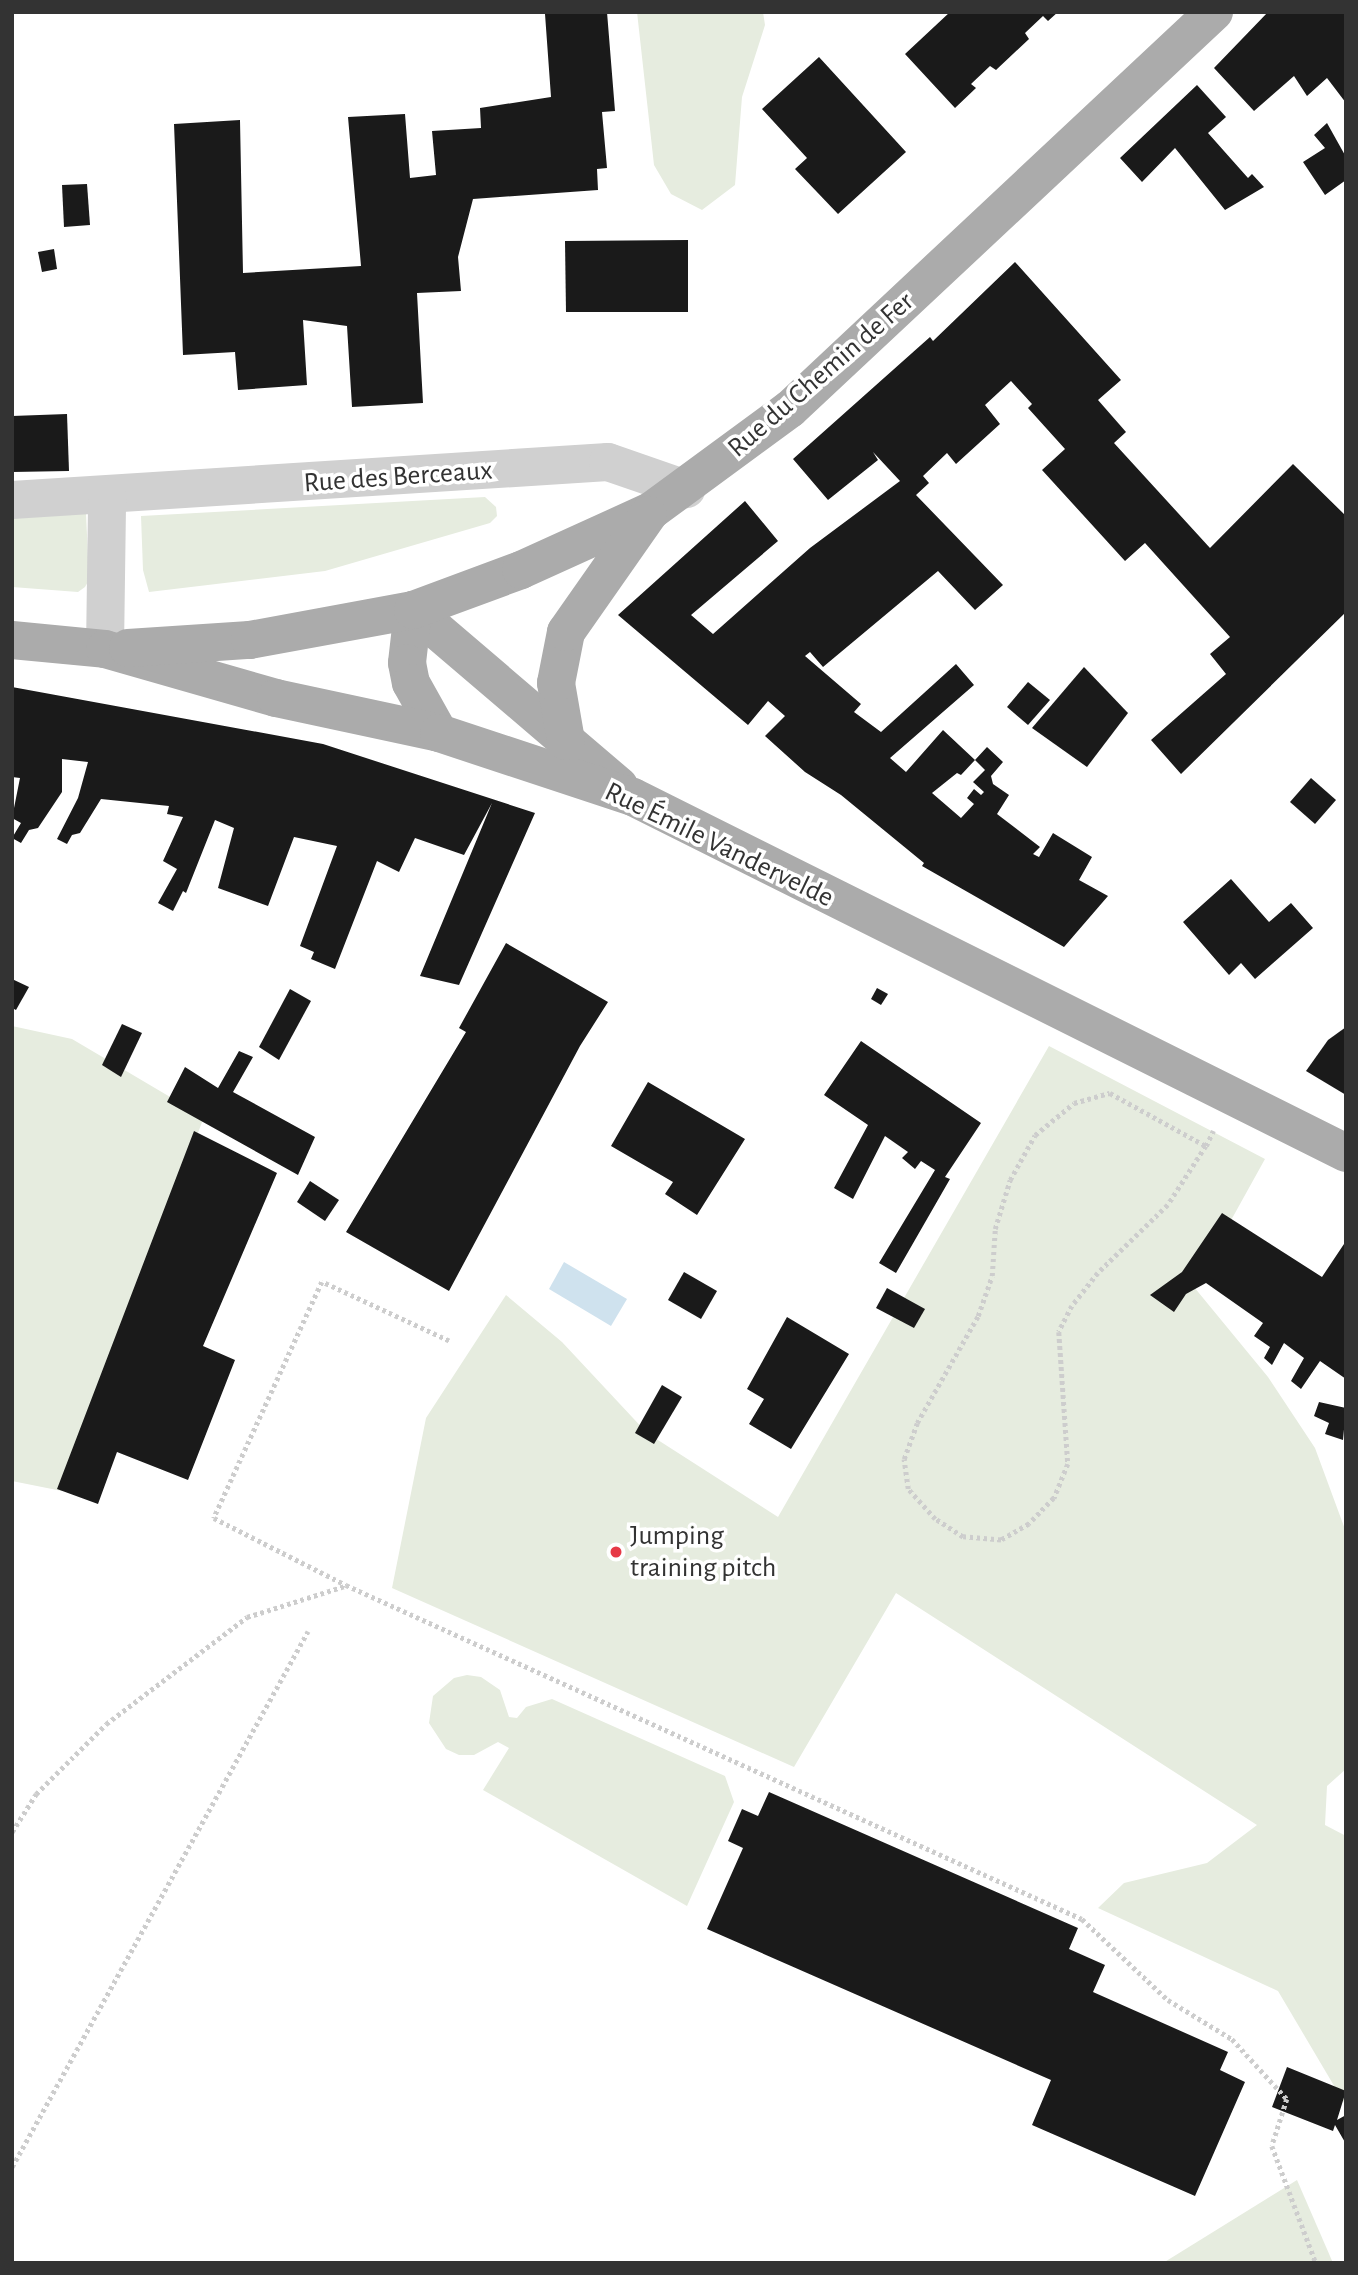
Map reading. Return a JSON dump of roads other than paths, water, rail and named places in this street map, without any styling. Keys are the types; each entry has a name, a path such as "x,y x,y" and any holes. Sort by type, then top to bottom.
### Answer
{"main road":[{"name":"Rue du Chemin de Fer","path":"105,649 250,640 413,610 533,565 651,510 686,489 790,410 1214,12"},
{"path":"566,741 556,682 566,632 651,510"},
{"path":"413,610 407,663 411,683 439,733"},
{"path":"413,610 633,797"},
{"name":"Rue Émile Vandervelde","path":"12,640 105,649 202,680 439,733 633,797 1346,1153"}],"street":[{"name":"Rue des Berceaux","path":"12,500 107,497 608,462 686,489"},
{"path":"105,649 107,497"}],"water":[{"path":"564,1262 627,1299 611,1326 549,1289"}],"place":[{"name":"Jumping training pitch","path":"616,1552"}]}
